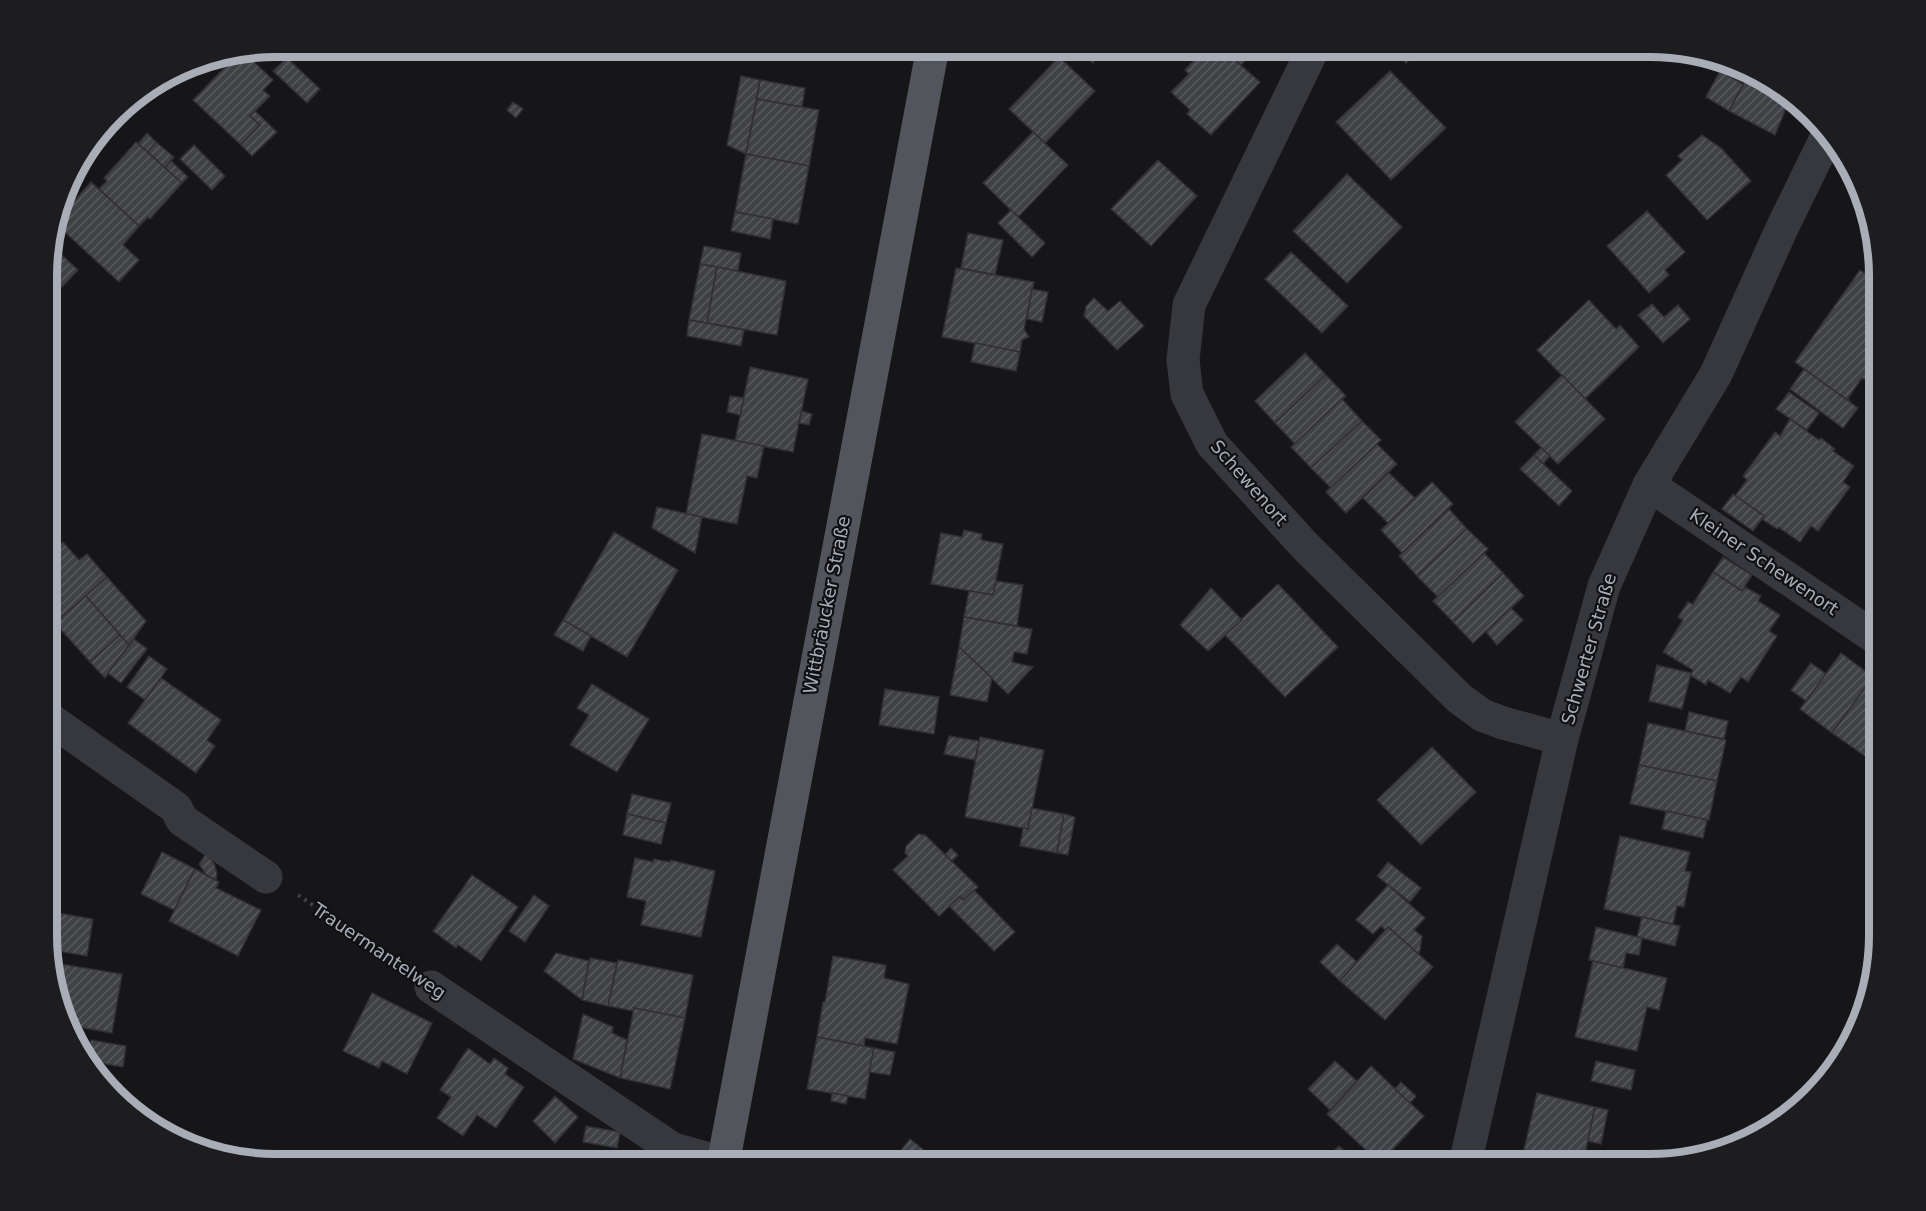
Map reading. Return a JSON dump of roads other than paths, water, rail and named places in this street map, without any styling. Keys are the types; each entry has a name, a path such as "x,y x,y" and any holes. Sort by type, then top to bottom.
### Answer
{"main road":[{"name":"Wittbräucker Straße","path":"725,1154 931,57"}],"street":[{"name":"Schewenort","path":"1309,57 1189,305 1184,360 1187,394 1212,444 1305,546 1459,698 1482,715 1562,740"},
{"name":"Schwerter Straße","path":"1467,1154 1562,740 1604,586 1649,485 1716,374 1824,143"},
{"name":"Kleiner Schewenort","path":"1649,485 1869,633"},
{"path":"57,724 176,808 182,820 266,877"},
{"name":"Trauermantelweg","path":"431,987 667,1154"}]}
